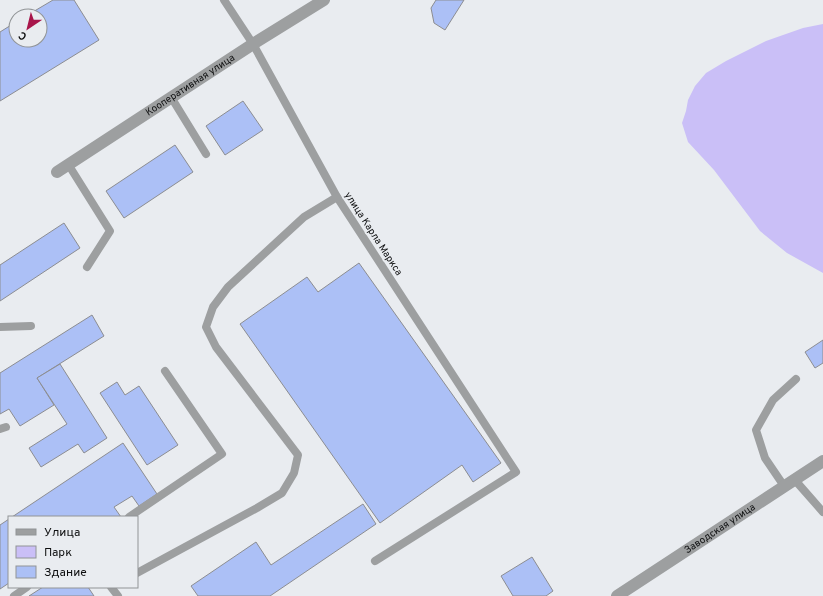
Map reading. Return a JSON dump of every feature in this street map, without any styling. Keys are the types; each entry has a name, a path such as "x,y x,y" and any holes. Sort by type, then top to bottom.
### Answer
{"street":[{"name":"Кооперативная улица","path":"57,172 253,44 324,0"},
{"name":"Заводская улица","path":"617,596 823,461"}],"lane":[{"name":"улица Карла Маркса","path":"224,0 253,44 337,197 516,472 375,561"},
{"path":"171,97 206,154"},
{"path":"68,164 110,231 87,267"},
{"path":"138,572 282,493 294,473 298,455 216,347 206,327 213,307 228,287 304,217 337,197"},
{"path":"0,327 31,326"},
{"path":"130,516 222,454 165,371"},
{"path":"784,486 765,458 756,430 772,400 796,379"},
{"path":"794,480 823,512"},
{"path":"14,596 26,588"},
{"path":"112,588 118,596"}],"green space":[{"path":"823,24 823,273 787,253 760,231 714,170 688,142 682,123 688,100 695,86 706,73 766,41 803,28"}],"building":[{"path":"53,0 74,0 99,40 0,101 0,32 8,27 8,48 48,48 48,8 40,8"},
{"path":"436,0 464,0 445,30 434,23 431,8"},
{"path":"243,101 263,130 225,155 206,126"},
{"path":"175,145 193,172 124,218 106,191"},
{"path":"64,223 80,248 0,301 0,265"},
{"path":"359,263 501,463 473,482 462,465 380,523 240,324 307,277 318,292"},
{"path":"92,315 104,336 37,378 54,405 20,426 9,409 0,414 0,373"},
{"path":"823,340 823,363 815,368 805,352"},
{"path":"60,364 107,438 84,453 78,444 41,467 29,448 67,424 37,378"},
{"path":"117,382 125,395 139,386 178,445 147,465 100,393"},
{"path":"123,443 157,494 139,506 132,496 114,507 120,516 14,516"},
{"path":"363,504 376,524 270,596 198,596 191,586 256,542 271,565"},
{"path":"8,520 8,584 0,589 0,525"},
{"path":"532,557 553,591 546,596 513,596 501,576"},
{"path":"41,588 89,588 94,596 29,596"}]}
